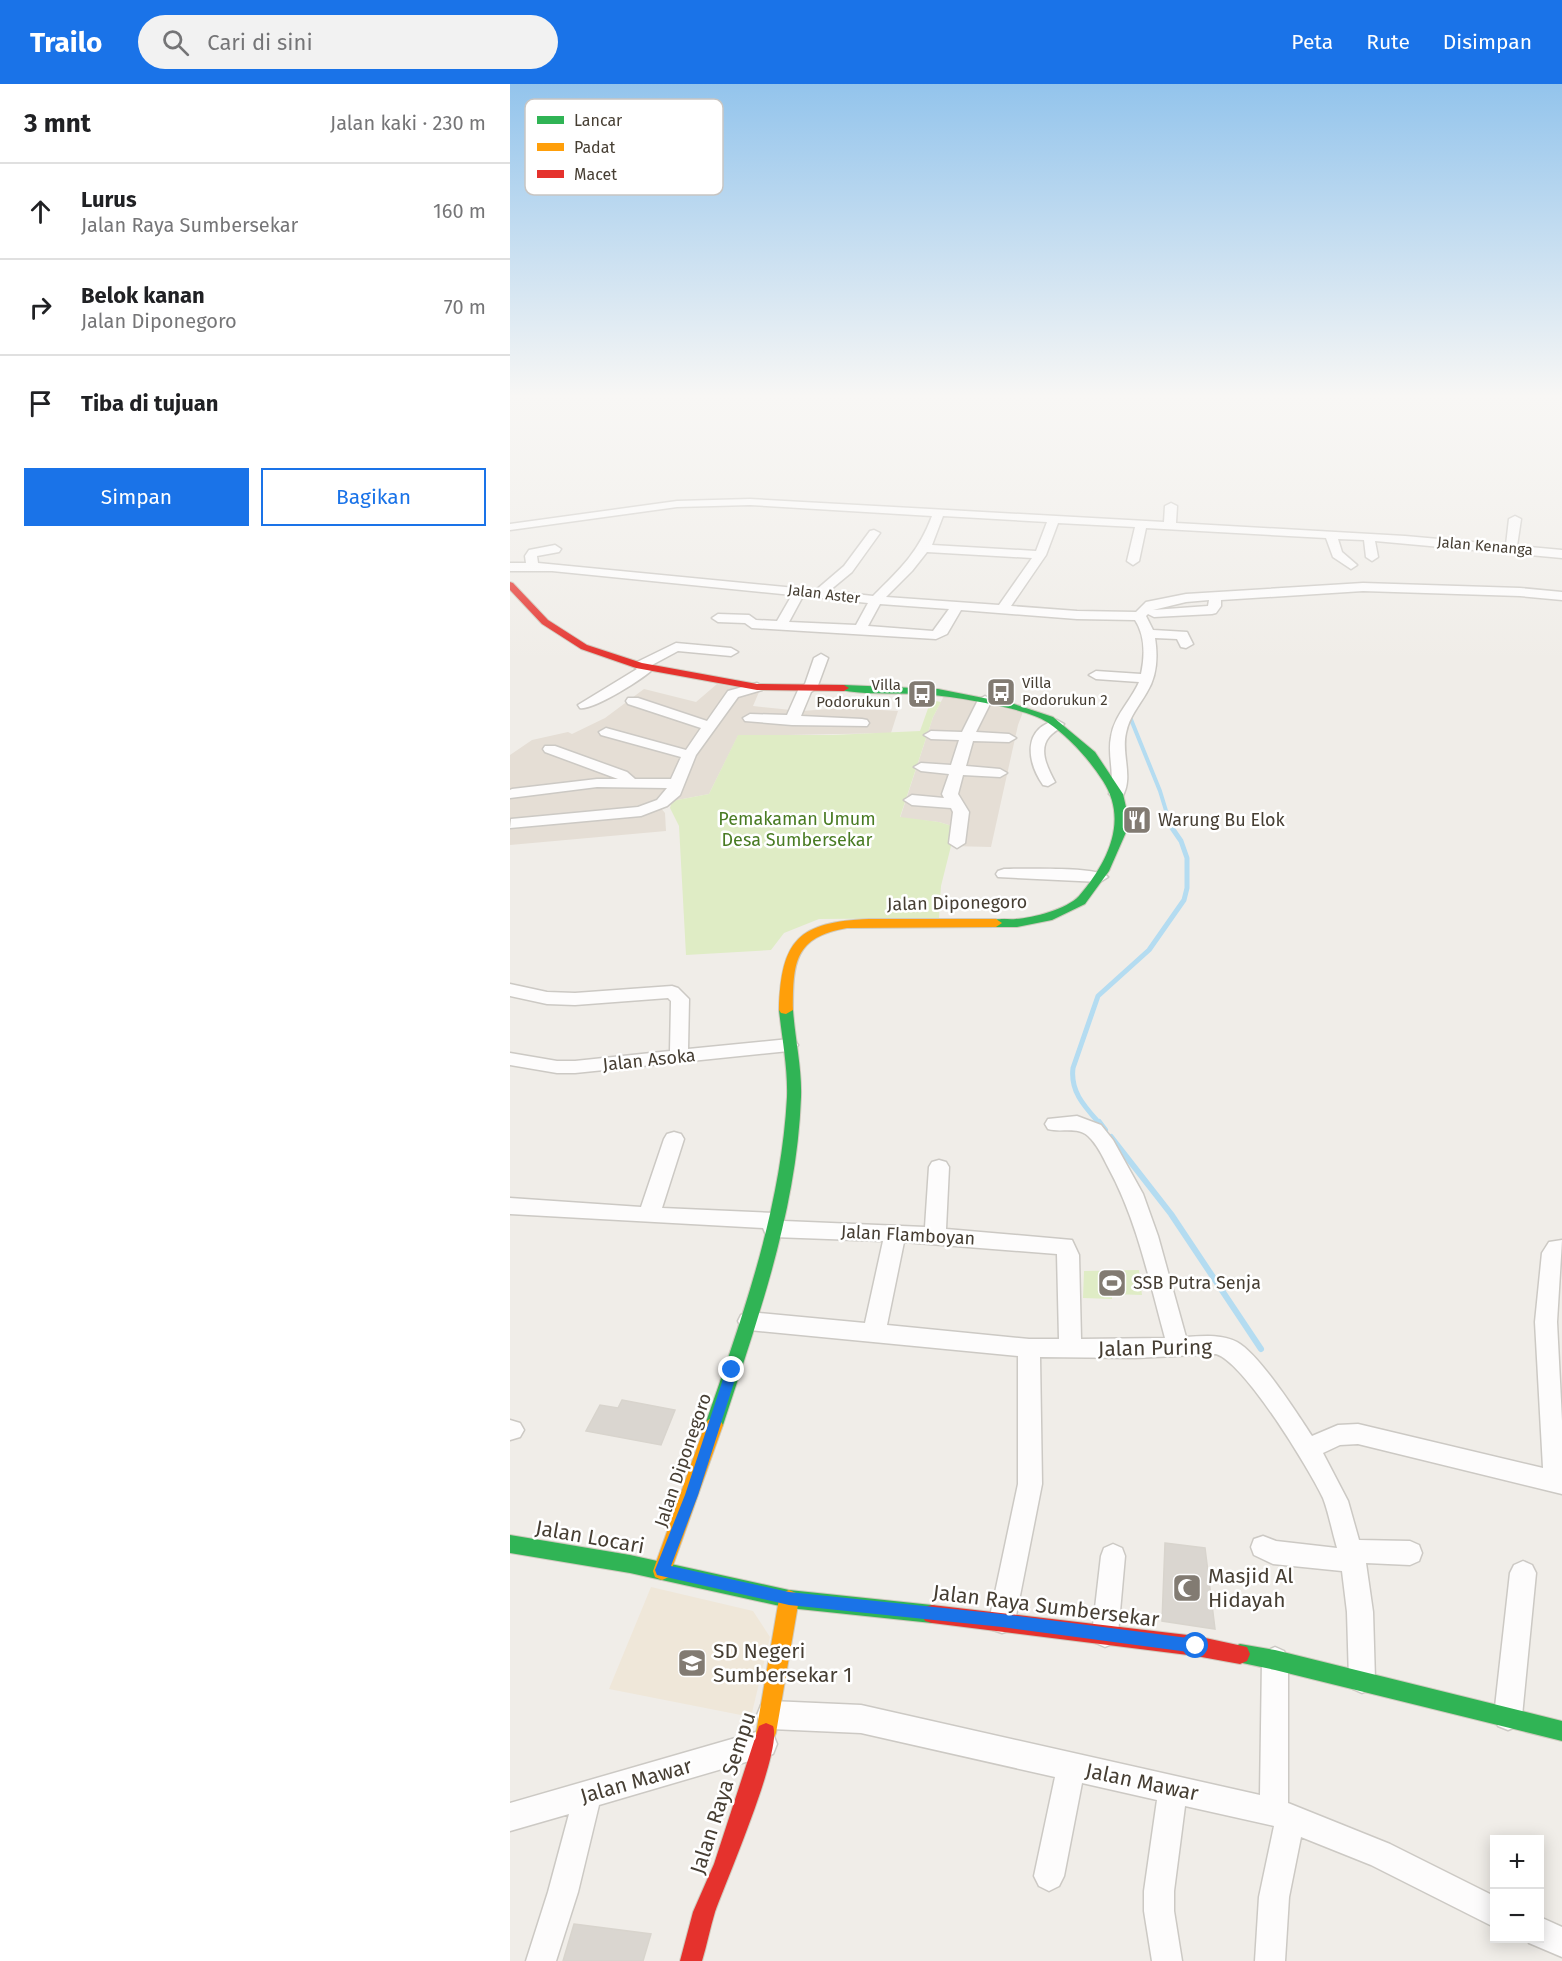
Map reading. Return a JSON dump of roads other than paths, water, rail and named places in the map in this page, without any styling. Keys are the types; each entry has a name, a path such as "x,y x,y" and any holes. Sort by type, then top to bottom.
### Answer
{"main road":[{"path":"510,585 544,622 584,647 644,667 732,688"},
{"name":"Jalan Diponegoro","path":"662,1570 692,1495 749,1321 788,1155 795,1094 785,1007 790,962 808,936 831,925 861,922 997,923 1037,920 1062,912 1081,901 1100,877 1121,830 1122,816 1117,794 1092,754 1057,724 1036,714 985,700 919,690 757,687"},
{"name":"Jalan Locari","path":"510,1544 662,1570"},
{"name":"Jalan Raya Sumbersekar","path":"662,1570 789,1599 1002,1621 1196,1646 1275,1660 1562,1731"},
{"name":"Jalan Raya Sempu","path":"691,1961 704,1912 739,1823 771,1715 789,1599"}],"street":[{"name":"Jalan Kenanga","path":"510,528 697,502 780,503 1369,537 1562,554"},
{"path":"1170,526 1171,506"},
{"path":"1106,509 1106,522"},
{"path":"860,629 876,600 908,568 923,548 939,513"},
{"path":"1003,609 1040,555 1054,519"},
{"path":"1511,549 1515,519"},
{"path":"1133,561 1141,524"},
{"path":"820,593 849,569 874,533"},
{"path":"1331,535 1337,554 1352,565"},
{"path":"1369,537 1372,557"},
{"path":"923,548 1040,555"},
{"path":"533,566 531,556 533,553 555,549"},
{"name":"Jalan Aster","path":"510,567 533,566 876,600 1077,615 1201,612 1215,602"},
{"path":"1215,602 1368,586 1520,592 1562,596"},
{"path":"781,625 800,591"},
{"path":"1215,602 1243,608"},
{"path":"718,618 749,619 752,624 936,635 942,631 957,606"},
{"path":"1117,794 1120,776 1116,750 1120,724 1147,679 1147,634 1141,614"},
{"path":"1147,634 1182,635 1186,644"},
{"path":"585,705 634,677 644,667 676,647 731,652"},
{"path":"792,721 821,658"},
{"path":"1096,675 1147,679"},
{"path":"511,824 641,811 668,799 689,755 710,726 732,688 757,687"},
{"path":"954,804 950,794 967,736 985,700"},
{"path":"633,701 710,726"},
{"path":"750,718 861,723"},
{"path":"1048,782 1038,765 1036,749 1043,733 1057,724"},
{"path":"606,732 689,755"},
{"path":"931,735 1009,738"},
{"path":"550,749 622,776 629,782"},
{"path":"921,767 1000,773"},
{"path":"512,794 582,784 629,782 677,784"},
{"path":"912,800 954,804 960,808 957,843"},
{"path":"1004,874 1069,874 1100,877"},
{"path":"510,990 547,998 575,999 676,993 680,999 680,1056"},
{"name":"Jalan Asoka","path":"510,1059 557,1067 575,1067 789,1045"},
{"path":"1054,1124 1077,1123 1094,1130 1106,1145 1133,1194 1148,1236 1178,1347"},
{"path":"649,1215 674,1139"},
{"path":"935,1236 939,1167"},
{"name":"Jalan Flamboyan","path":"510,1206 1060,1245 1068,1249 1070,1349"},
{"path":"874,1334 895,1233"},
{"path":"1309,1449 1338,1435 1359,1434 1559,1482 1550,1417 1546,1322 1552,1252 1556,1248 1562,1248"},
{"name":"Jalan Puring","path":"749,1321 1029,1348 1216,1345 1230,1349 1257,1377 1309,1449 1336,1501 1352,1556 1360,1612 1362,1680"},
{"path":"1002,1621 1030,1484 1029,1348"},
{"path":"1263,1547 1273,1552 1352,1556 1410,1553"},
{"path":"1105,1634 1113,1556"},
{"path":"1508,1716 1523,1573"},
{"path":"1270,1961 1282,1816 1275,1660"},
{"name":"Jalan Mawar","path":"771,1715 861,1719 1173,1788 1282,1816 1380,1854 1490,1910"},
{"name":"Jalan Mawar","path":"510,1817 763,1744"},
{"path":"1049,1876 1071,1766"},
{"path":"1167,1961 1159,1911 1173,1788"},
{"path":"541,1961 563,1892 588,1795"},
{"path":"1544,1934 1562,1942"}],"waterway":[{"path":"1130,717 1160,791 1171,826"},
{"path":"1100,1124 1076,1092 1073,1068 1098,996 1149,950 1184,900 1187,888 1187,858 1181,841 1171,826"},
{"path":"1099,1122 1105,1130"},
{"path":"1111,1137 1171,1214 1261,1349"}],"place":[{"name":"Villa Podorukun 2","path":"1001,692"},
{"name":"Villa Podorukun 1","path":"922,694"},
{"name":"Warung Bu Elok","path":"1137,820"},
{"name":"SSB Putra Senja","path":"1112,1283"},
{"name":"Masjid Al Hidayah","path":"1187,1588"},
{"name":"SD Negeri Sumbersekar 1","path":"692,1663"}],"park label":[{"name":"Pemakaman Umum Desa Sumbersekar","path":"797,829"}]}
